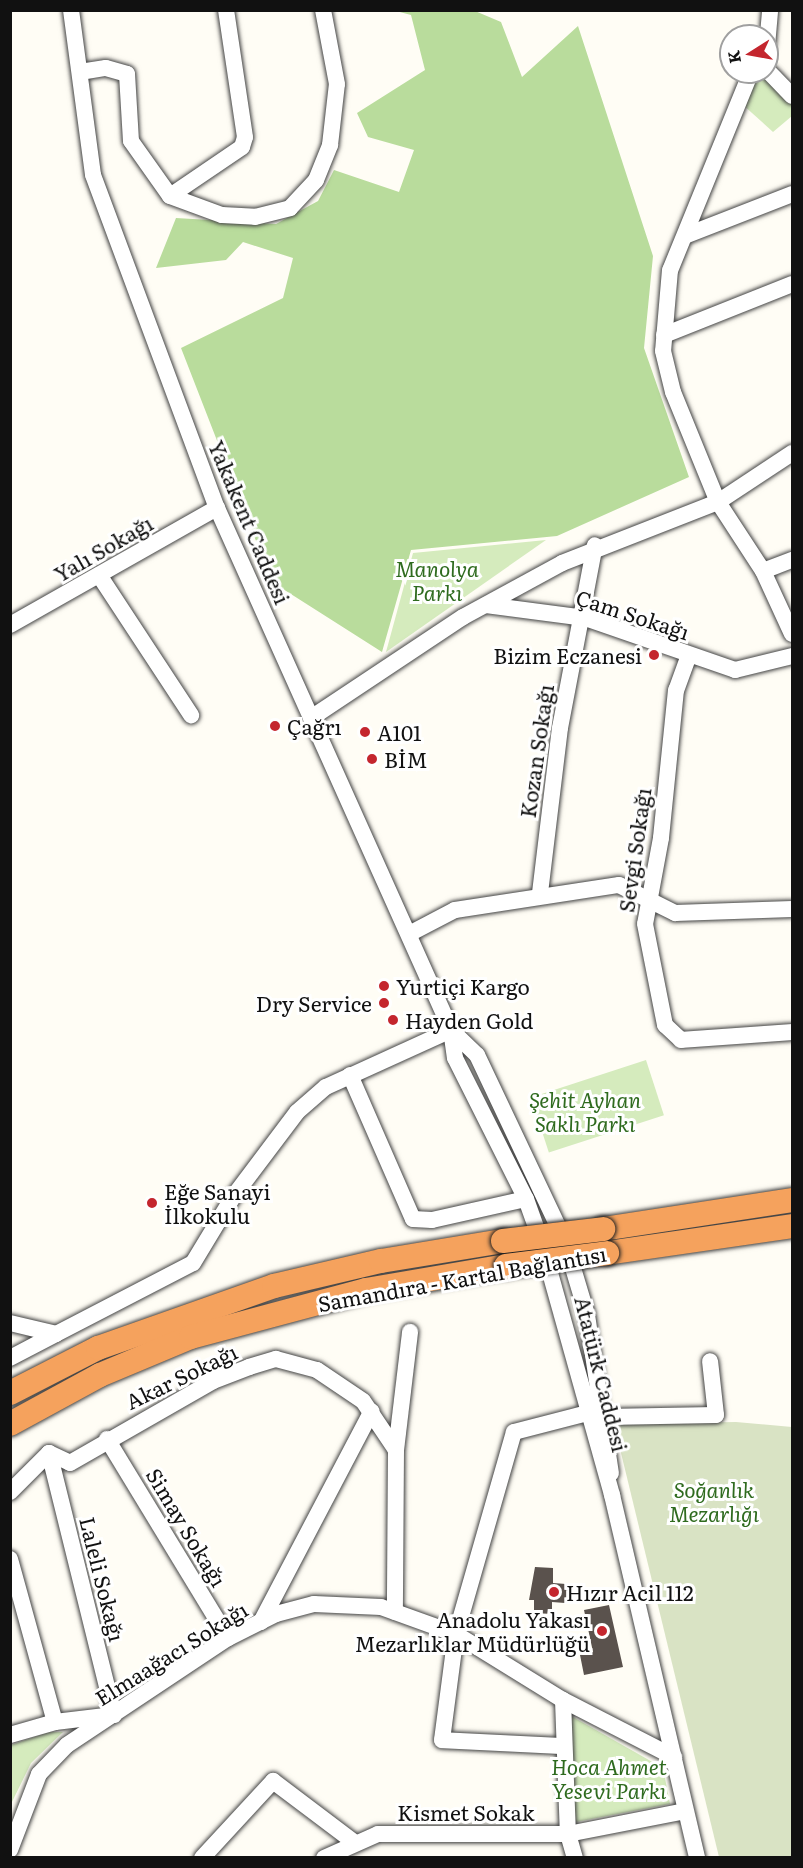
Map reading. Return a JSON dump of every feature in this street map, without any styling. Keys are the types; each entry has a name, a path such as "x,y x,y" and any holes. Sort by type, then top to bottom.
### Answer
{"highway":[{"name":"Samandıra - Kartal Bağlantısı","path":"10,1394 98,1348 274,1286 381,1261 503,1241 792,1200"},
{"name":"Samandıra - Kartal Bağlantısı","path":"10,1424 100,1376 191,1337 366,1290 506,1266 792,1226"}],"street":[{"name":"Yakakent Caddesi","path":"71,10 93,175 217,508 451,1030"},
{"path":"170,196 242,147 246,137 226,10"},
{"path":"80,72 106,68 127,74 131,141 170,196 222,215 255,217 290,208 316,180 330,145 337,84 323,10"},
{"path":"779,82 792,96"},
{"path":"746,84 698,191 687,235 670,270 664,335 673,392 718,502 763,571 792,634"},
{"path":"687,235 792,194"},
{"path":"664,335 792,284"},
{"path":"311,718 486,605 596,545 718,502 792,453"},
{"name":"Yalı Sokağı","path":"10,625 217,508"},
{"name":"Kozan Sokağı","path":"540,894 580,617 596,545"},
{"path":"763,571 792,560"},
{"path":"99,575 191,715"},
{"name":"Çam Sokağı","path":"486,605 580,617 735,670 792,656"},
{"name":"Sevgi Sokağı","path":"689,655 676,690 661,838 645,924 670,1035 681,1040 792,1032"},
{"path":"409,934 455,910 540,894 619,885 636,890 648,902 675,913 792,909"},
{"path":"10,1358 193,1263 272,1141 326,1087 451,1030"},
{"name":"Atatürk Caddesi","path":"451,1030 455,1058 526,1199 567,1319 588,1413 612,1496 697,1857"},
{"name":"Atatürk Caddesi","path":"451,1030 477,1055 565,1240 587,1315 605,1417 612,1496"},
{"path":"350,1075 413,1219 432,1220 526,1199"},
{"path":"18,1326 56,1334"},
{"path":"395,1612 396,1450 410,1332"},
{"name":"Akar Sokağı","path":"49,1453 70,1463 213,1381 276,1359 317,1370 372,1411 396,1450"},
{"path":"605,1417 716,1415 710,1361"},
{"path":"261,1622 372,1411"},
{"path":"563,1746 442,1740 456,1634 514,1432 588,1413"},
{"name":"Simay Sokağı","path":"107,1440 228,1638"},
{"path":"10,1492 49,1453"},
{"name":"Laleli Sokağı","path":"49,1453 114,1715"},
{"path":"10,1559 55,1722"},
{"name":"Elmaağacı Sokağı","path":"11,1854 39,1774 67,1745 228,1638 261,1622 314,1604 395,1612 456,1634 563,1700 675,1757"},
{"path":"563,1700 568,1834 575,1857"},
{"path":"10,1735 55,1722 114,1715"},
{"path":"202,1857 273,1781 354,1842"},
{"name":"Kismet Sokak","path":"324,1857 354,1842 414,1832 568,1834 685,1811"}],"green space":[{"path":"396,11 475,11 501,22 522,77 578,26 653,256 644,348 689,477 557,536 411,550 382,652 272,582 181,348 283,298 293,258 243,242 226,260 156,268 176,218 276,224 318,201 334,170 399,192 414,150 368,137 357,113 425,70 411,15"},
{"path":"752,84 772,84 792,102 792,116 773,132 742,104"},
{"name":"Manolya Parkı","path":"546,540 386,652 413,553"},
{"name":"Şehit Ayhan Saklı Parkı","path":"646,1060 664,1115 549,1153 531,1097"},
{"name":"Soğanlık Mezarlığı","path":"736,1422 792,1427 792,1857 719,1857 614,1424"},
{"name":"Hoca Ahmet Yesevi Parkı","path":"566,1713 663,1768 670,1804 576,1822"},
{"path":"49,1732 63,1732 31,1763 11,1804 11,1745"}],"building":[{"name":"Hızır Acil 112","path":"535,1567 553,1568 553,1583 579,1585 578,1604 552,1602 552,1614 534,1613 534,1600 529,1600"},
{"name":"Anadolu Yakası Mezarlıklar Müdürlüğü","path":"609,1605 623,1667 584,1675 580,1655 593,1652 584,1610"}],"place":[{"name":"Bizim Eczanesi","path":"654,655"},
{"name":"Çağrı","path":"275,726"},
{"name":"A101","path":"365,732"},
{"name":"BİM","path":"372,759"},
{"name":"Yurtiçi Kargo","path":"384,986"},
{"name":"Dry Service","path":"384,1003"},
{"name":"Hayden Gold","path":"393,1020"},
{"name":"Eğe Sanayi İlkokulu","path":"152,1203"},
{"name":"Hızır Acil 112","path":"554,1592"},
{"name":"Anadolu Yakası Mezarlıklar Müdürlüğü","path":"602,1631"}]}
